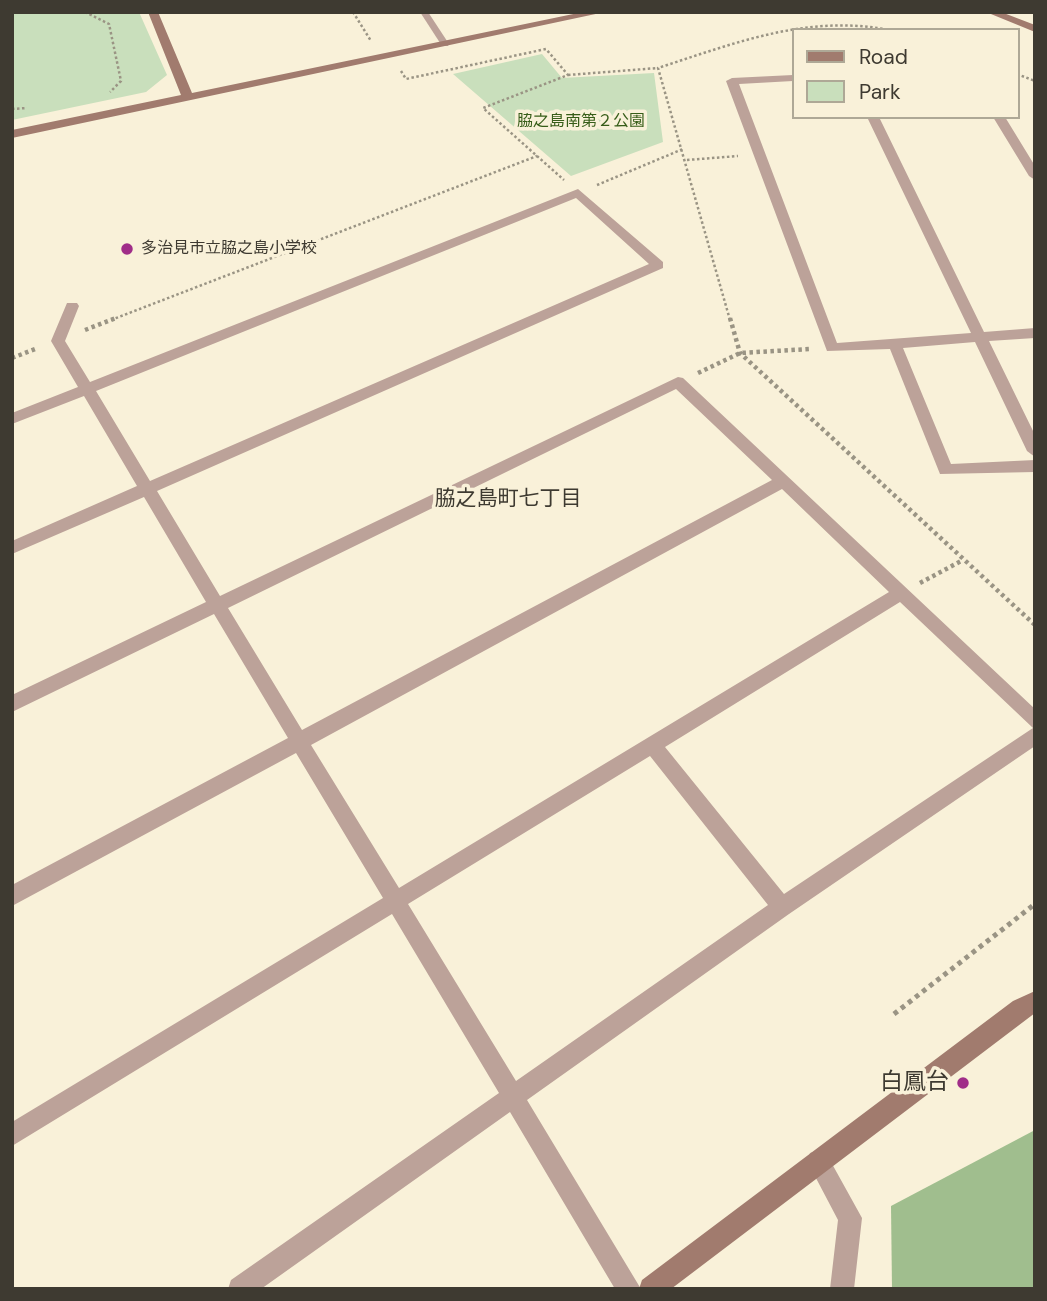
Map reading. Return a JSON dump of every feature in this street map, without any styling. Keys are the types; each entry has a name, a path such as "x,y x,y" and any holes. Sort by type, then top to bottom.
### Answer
{"street":[{"path":"153,12 188,98"},
{"path":"12,134 600,12"},
{"path":"990,12 1035,29"},
{"path":"792,78 732,81 832,348 1035,333"},
{"path":"874,119 1035,451"},
{"path":"1000,119 1035,176"},
{"path":"12,419 578,193 658,265 12,548"},
{"path":"72,306 58,341 85,389 148,488 215,606 629,1289"},
{"path":"894,342 946,470 1035,467"},
{"path":"12,704 678,382 1035,721"},
{"path":"12,896 782,482"},
{"path":"12,1135 901,593"},
{"path":"240,1289 782,907 1035,736"},
{"path":"652,745 782,907"},
{"path":"652,1289 818,1161 1021,1009 1035,1002"},
{"path":"818,1161 850,1218 842,1289"}],"lane":[{"path":"424,12 445,44"}],"path":[{"path":"85,12 109,24 121,81 110,93 100,97"},
{"path":"407,79 546,49 568,75"},
{"path":"659,68 568,75 483,108 578,193 683,149"},
{"path":"12,110 36,108"},
{"path":"687,160 759,155"},
{"path":"12,358 538,156"},
{"path":"678,382 740,353 832,348"},
{"path":"740,353 1035,625"},
{"path":"901,593 963,560"},
{"path":"894,1014 1035,904"}],"green space":[{"path":"12,12 139,12 167,75 146,92 12,120"},
{"name":"脇之島南第２公園","path":"542,54 562,78 654,73 663,142 571,176 453,74"},
{"path":"1035,1130 1035,1289 892,1289 891,1206"}],"place":[{"name":"多治見市立脇之島小学校","path":"127,249"},
{"name":"白鳳台","path":"963,1083"}],"district":[{"name":"脇之島町七丁目","path":"508,499"}]}
